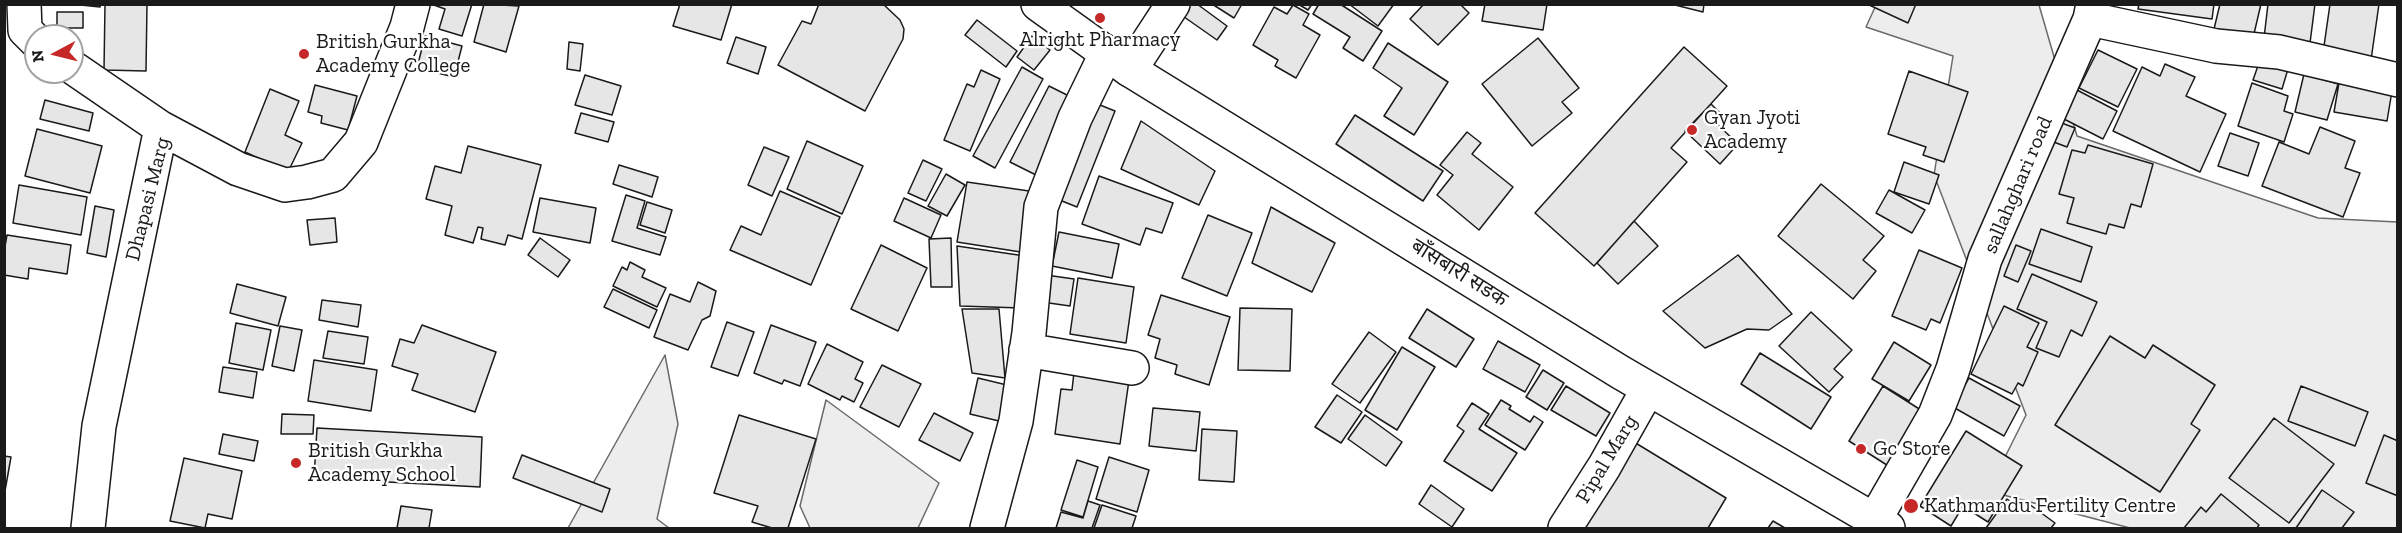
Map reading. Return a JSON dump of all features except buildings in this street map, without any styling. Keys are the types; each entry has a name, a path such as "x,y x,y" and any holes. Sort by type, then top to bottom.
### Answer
{"street":[{"path":"24,4 25,24"},
{"name":"Dhapasi Marg","path":"88,528 99,426 161,128 238,169 285,185 333,175 361,142 407,27 413,4"},
{"name":"बाँसबारी सडक","path":"1038,4 1118,61 1648,389 1881,524"},
{"path":"987,528 1016,421 1041,207 1075,118 1118,61 1173,4"},
{"path":"2092,12 2216,46 2279,52 2397,80"},
{"name":"sallahghari road","path":"1881,524 1935,416 1953,369 1985,259 2092,12"},
{"path":"84,75 161,128"},
{"path":"1026,350 1132,368"},
{"name":"Pipal Marg","path":"1565,528 1648,389"}],"shaded area":[{"path":"1876,5 2039,5 2077,136 2318,218 2397,222 2397,528 2130,528 1988,491 2026,415 1934,175 1953,56 1866,27"},
{"path":"665,355 678,424 657,519 669,528 568,528"},
{"path":"826,400 939,483 918,528 810,528 800,506"}],"place":[{"name":"Alright Pharmacy","path":"1100,18"},
{"name":"British Gurkha Academy College","path":"304,54"},
{"name":"Gyan Jyoti Academy","path":"1692,130"},
{"name":"Gc Store","path":"1861,449"},
{"name":"British Gurkha Academy School","path":"296,463"},
{"name":"Kathmandu Fertility Centre","path":"1911,506"}]}
